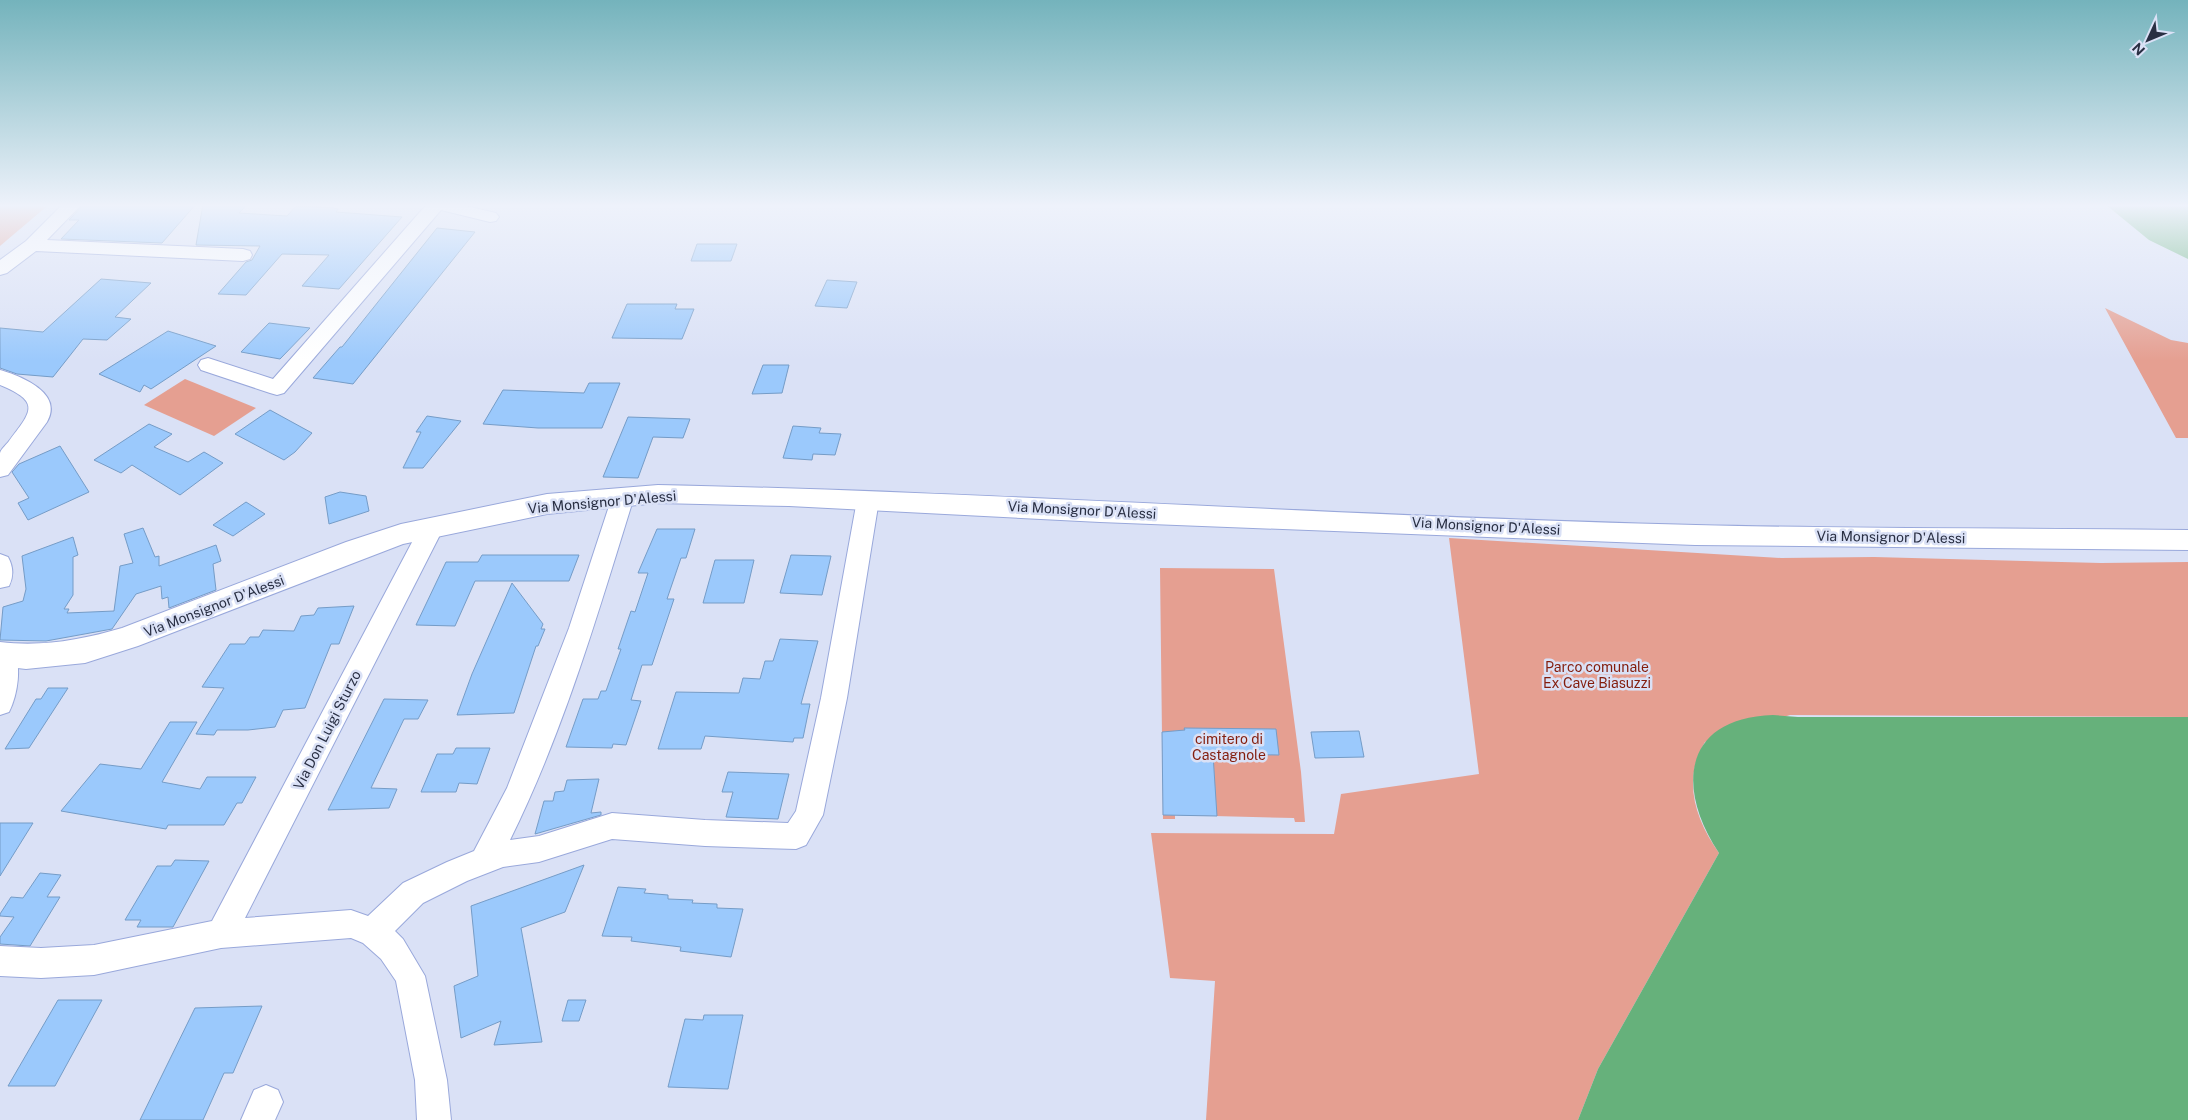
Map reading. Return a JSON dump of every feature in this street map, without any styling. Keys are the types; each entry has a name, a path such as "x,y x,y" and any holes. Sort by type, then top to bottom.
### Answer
{"main road":[{"name":"Via Monsignor D'Alessi","path":"2,655 26,657 68,653 128,638 356,549 432,527 547,504 658,494 868,500 1100,512 1695,535 2188,540"}],"street":[{"path":"0,269 17,256"},
{"path":"208,365 277,388 392,256"},
{"path":"0,377 29,390 39,398 41,408 39,417 0,469"},
{"path":"484,861 523,782 582,628 623,497"},
{"path":"373,932 413,893 457,871 503,854 539,849 612,826 706,833 796,836 809,815 832,707 868,500"},
{"name":"Via Don Luigi Sturzo","path":"222,934 432,527"},
{"path":"0,563 0,579"},
{"path":"0,704 4,688 2,655"},
{"path":"0,961 41,963 94,960 222,934 351,924 373,932 392,948 410,976 431,1080 434,1120"}],"green space":[{"path":"2105,308 2171,340 2188,343 2188,438 2176,438"},
{"path":"185,379 256,408 214,436 144,405"},
{"name":"Parco comunale Ex Cave Biasuzzi","path":"1449,538 1781,558 1874,557 2101,563 2188,562 2188,717 1790,715 1705,742 1698,756 1694,771 1694,799 1703,827 1719,853 1598,1069 1578,1120 1206,1120 1215,981 1170,978 1151,833 1334,834 1341,794 1479,774"},
{"name":"cimitero di Castagnole","path":"1160,568 1274,569 1301,772 1305,822 1295,822 1294,818 1175,815 1175,819 1163,819"}],"shaded area":[{"path":"1773,715 1798,717 2188,717 2188,1120 1578,1120 1598,1069 1719,853 1705,829 1696,805 1693,782 1696,761 1705,743 1720,729 1743,719"}],"building":[{"path":"254,256 280,256 246,295 218,294 246,262 252,260"},
{"path":"328,256 368,256 339,289 302,286"},
{"path":"414,256 456,256 353,384 313,378 342,347"},
{"path":"693,256 733,256 731,261 691,261"},
{"path":"101,279 151,283 115,317 131,319 107,340 83,339 53,377 17,374 0,368 0,328 43,332"},
{"path":"827,280 857,282 847,308 815,306"},
{"path":"627,304 677,304 675,309 694,309 682,339 612,338"},
{"path":"269,323 310,328 280,359 241,352"},
{"path":"168,331 216,346 151,389 144,385 140,392 99,374"},
{"path":"763,365 789,365 782,393 752,394"},
{"path":"589,383 620,383 602,428 538,428 483,424 503,390 584,393"},
{"path":"270,410 312,433 295,452 284,460 235,434"},
{"path":"427,416 461,421 423,468 403,468 421,432 416,432"},
{"path":"628,417 690,419 683,438 653,437 638,478 603,477"},
{"path":"149,424 172,434 154,447 188,462 204,452 223,463 180,495 132,465 121,473 94,460"},
{"path":"793,426 821,428 819,433 841,434 835,455 813,454 812,460 783,458"},
{"path":"60,446 89,492 28,520 18,503 29,498 12,472 19,464"},
{"path":"340,492 366,496 369,511 329,524 325,497"},
{"path":"246,502 265,514 233,536 213,525"},
{"path":"143,528 155,557 159,556 159,566 216,545 221,561 213,564 216,590 169,608 168,597 162,599 161,586 136,594 112,629 46,641 0,640 3,607 23,601 26,589 22,556 73,537 78,555 73,557 73,595 64,609 69,609 67,613 114,611 120,566 133,563 124,534"},
{"path":"657,529 695,529 686,558 681,558 667,599 674,599 652,665 642,665 631,700 641,701 626,745 613,744 612,748 566,747 583,699 598,699 601,691 606,691 621,649 618,649 631,611 635,612 648,573 638,573"},
{"path":"482,555 579,555 569,581 475,581 455,626 416,625 446,562 478,562"},
{"path":"791,555 831,556 822,595 780,593"},
{"path":"715,560 754,560 744,603 703,603"},
{"path":"512,583 543,624 541,629 545,629 538,646 536,646 514,713 457,715 472,674"},
{"path":"354,606 339,644 331,644 305,708 283,710 275,727 248,730 217,730 214,735 196,734 224,688 202,687 230,644 245,644 250,637 259,637 263,630 294,631 301,616 314,615 318,608"},
{"path":"780,639 818,641 801,704 810,704 803,738 794,738 793,742 705,736 701,749 658,749 676,692 739,693 743,678 760,679 765,661 773,661"},
{"path":"48,688 68,688 29,748 5,749 36,699 41,699"},
{"path":"384,699 428,700 418,719 404,719 371,788 397,789 389,808 328,810"},
{"path":"170,722 197,722 162,782 200,789 207,777 256,777 242,803 237,803 224,825 168,825 166,829 61,811 100,764 141,769"},
{"path":"1184,728 1276,729 1279,755 1213,754 1217,816 1163,815 1162,732 1185,730"},
{"path":"1359,731 1364,757 1315,758 1311,732"},
{"path":"456,748 490,748 477,784 459,783 456,792 421,792 437,754 453,754"},
{"path":"728,772 789,774 778,819 726,817 733,792 722,792"},
{"path":"599,779 591,813 601,812 601,815 535,834 544,801 553,801 555,792 564,791 567,780"},
{"path":"0,823 33,823 0,876"},
{"path":"175,860 209,861 173,927 137,927 141,920 125,920 157,866 171,866"},
{"path":"584,865 565,912 521,928 542,1042 494,1045 501,1021 461,1038 454,986 478,976 471,906"},
{"path":"40,873 61,875 47,897 60,897 30,946 0,944 0,937 14,917 0,916 0,914 11,897 23,898"},
{"path":"618,887 646,889 644,893 668,895 668,899 693,900 692,903 717,904 717,908 743,909 731,957 680,951 681,947 631,941 632,937 602,936"},
{"path":"58,1000 102,1000 55,1086 8,1086"},
{"path":"568,1000 586,1000 579,1021 562,1021"},
{"path":"262,1006 233,1073 224,1073 203,1120 140,1120 195,1008"},
{"path":"704,1015 743,1015 728,1089 668,1087 685,1019 703,1020"}]}
